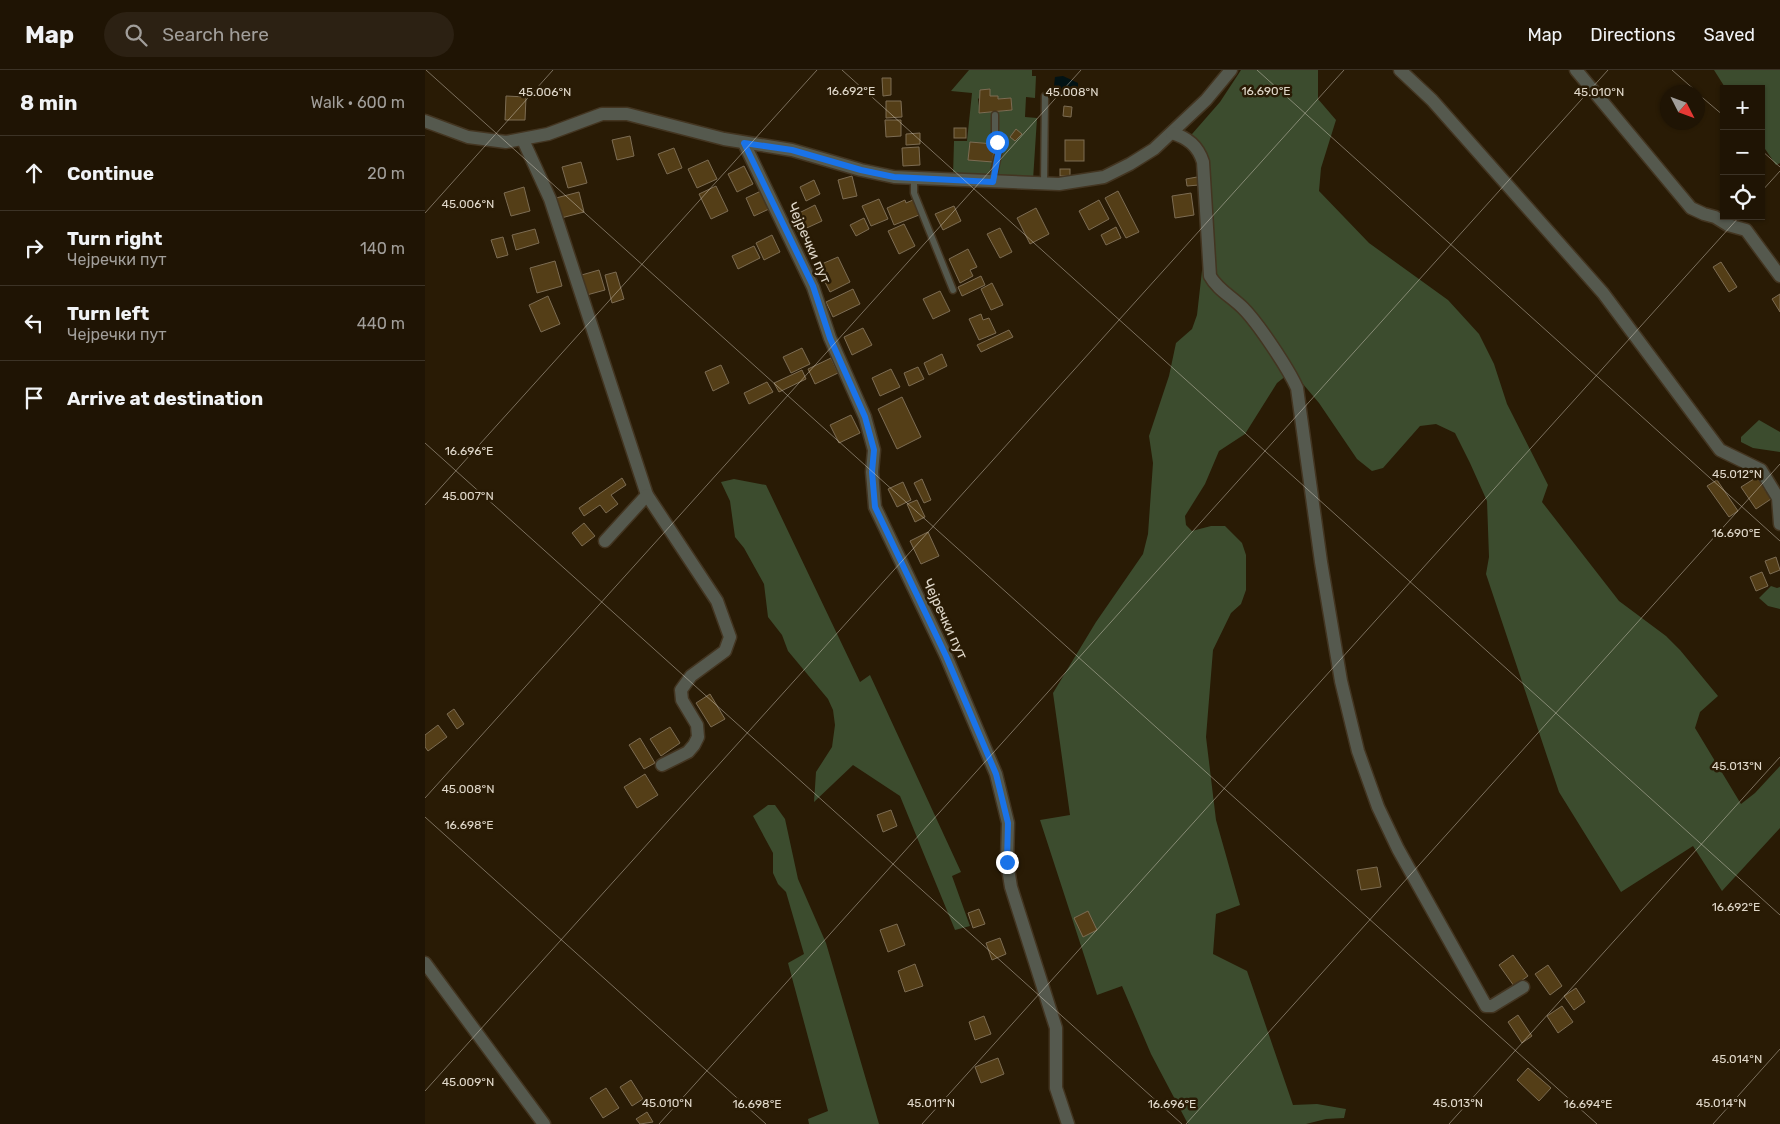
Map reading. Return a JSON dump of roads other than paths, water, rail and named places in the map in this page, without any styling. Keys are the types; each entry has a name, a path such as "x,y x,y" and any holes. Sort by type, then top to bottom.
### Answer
{"street":[{"path":"425,121 468,137 496,142 523,140 548,134 602,114 627,114 744,143 792,150 861,170 894,177 1059,184 1092,180 1117,172 1154,149 1206,100 1231,70"},
{"path":"1400,70 1432,100 1603,293 1720,450 1761,470 1778,498 1780,524"},
{"path":"1576,70 1691,208 1715,217 1729,225 1746,230 1780,276"},
{"path":"1172,133 1182,136 1195,145 1203,162 1210,268 1214,283 1244,309 1297,388 1321,562 1341,681 1358,750 1378,807 1398,849 1486,1006 1492,1006 1523,987"},
{"path":"523,140 550,199 647,494 717,601 730,637 725,651 717,659 691,676 681,690 682,700 697,725 698,737 694,745 688,752 662,765"},
{"name":"Чејречки пут","path":"744,143 813,286 830,338 865,417 874,450 872,472 875,507 946,656 996,774 1008,823 1007,862 1011,887 1056,1028 1056,1088 1068,1124"},
{"path":"605,541 647,494"},
{"path":"425,963 544,1124"}],"lane":[{"path":"1044,184 1045,96"},
{"path":"993,182 999,150 995,139 995,116"},
{"path":"914,178 914,193 953,290"}]}
